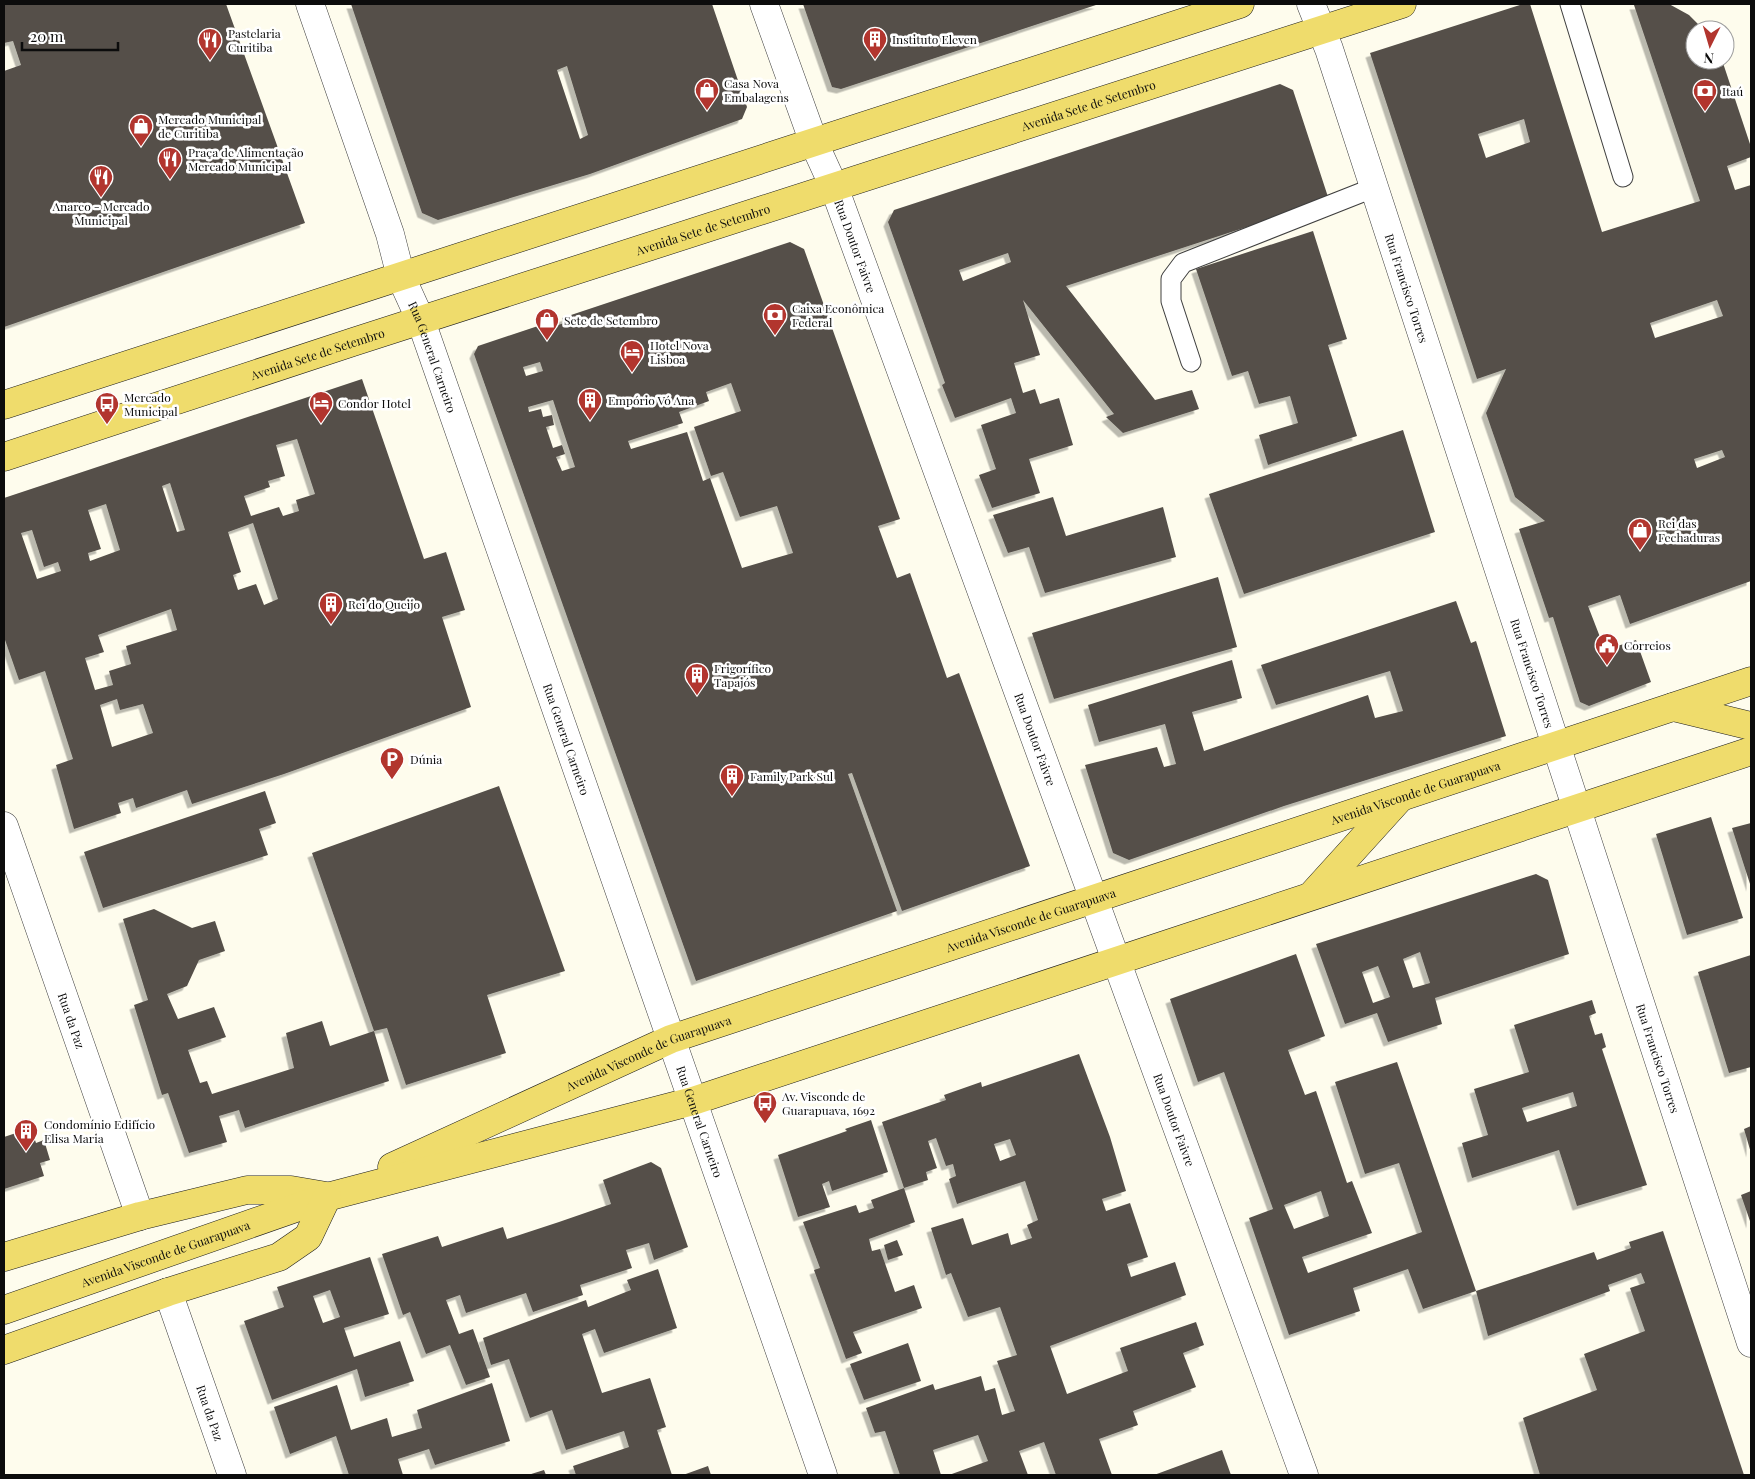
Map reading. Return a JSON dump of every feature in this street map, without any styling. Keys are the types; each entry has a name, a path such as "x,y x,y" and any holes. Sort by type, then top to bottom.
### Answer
{"main road":[{"path":"4,405 1240,4"},
{"name":"Avenida Sete de Setembro","path":"4,457 1322,28 1402,4"},
{"name":"Avenida Visconde de Guarapuava","path":"327,1197 671,1039 1751,681"},
{"path":"1673,706 1751,726"},
{"name":"Avenida Visconde de Guarapuava","path":"4,1310 327,1197 693,1101 1751,751"},
{"path":"1311,896 1400,797"},
{"path":"4,1257 140,1216 247,1190 291,1190 327,1197 308,1237 279,1257 168,1292 4,1350"}],"street":[{"name":"Rua General Carneiro","path":"310,4 390,234 401,277 421,321 823,1475"},
{"name":"Rua Doutor Faivre","path":"764,4 814,143 834,187 1304,1475"},
{"name":"Rua Francisco Torres","path":"1311,4 1322,28 1751,1343"},
{"name":"Rua da Paz","path":"4,826 140,1216"},
{"name":"Rua da Paz","path":"168,1292 232,1475"}],"lane":[{"path":"1570,4 1623,177"},
{"path":"1191,362 1171,301 1171,280 1183,264 1373,188"}],"building":[{"name":"Mercado Municipal de Curitiba","path":"4,4 226,4 305,223 4,327 4,71 21,65 13,41 4,43"},
{"path":"351,4 712,4 747,107 742,119 590,174 438,220 422,213","holes":["567,66 588,135 580,139 557,70"]},
{"name":"Instituto Eleven","path":"803,4 1099,4 841,89 832,87"},
{"path":"1523,4 1530,4 1602,232 1700,201 1634,5 1669,4 1689,15 1694,20 1685,20 1685,70 1725,70 1751,147 1751,157 1727,166 1735,190 1751,185 1751,581 1630,624 1620,595 1588,606 1605,650 1636,640 1651,682 1589,706 1580,702 1553,617 1549,618 1519,529 1545,521 1515,497 1486,413 1506,369 1477,379 1370,53","holes":["1524,119 1530,142 1486,158 1478,134","1717,300 1723,316 1655,338 1650,323","1722,450 1725,457 1697,468 1694,459"]},
{"path":"1280,84 1293,90 1329,200 1066,286 1155,400 1192,390 1199,409 1123,433 1106,417 1114,414 1023,300 1040,355 1014,363 1023,393 1035,389 1040,404 1059,398 1073,445 1029,459 1040,493 992,508 979,475 996,469 981,425 1016,413 1011,398 955,418 942,385 945,383 888,222 894,210","holes":["1008,253 1011,262 963,281 959,270"]},
{"path":"1313,231 1347,339 1328,345 1357,436 1268,465 1259,435 1298,423 1290,396 1259,404 1248,371 1232,376 1196,269"},
{"path":"790,242 804,249 900,519 878,526 897,578 910,573 947,678 959,673 1030,866 902,911 852,773 848,774 897,911 696,981 474,354 478,346 553,321 555,326 564,323 562,318","holes":["540,362 543,371 526,376 523,367","731,383 741,411 694,427 711,476 723,472 740,517 777,506 793,553 742,568 710,478 703,481 687,432 631,449 628,441 683,423 679,412 709,401 706,392","553,400 575,467 562,471 556,457 565,454 562,445 553,448 546,427 554,425 552,415 543,417 541,409 529,412 528,407"]},
{"path":"362,379 424,559 446,552 465,610 442,617 471,707 284,774 192,804 187,790 136,808 133,798 118,803 121,813 74,829 56,765 73,759 45,671 19,680 4,637 4,498","holes":["297,439 315,494 296,500 299,511 283,516 279,507 251,516 244,496 270,487 268,481 285,476 276,445","170,483 185,530 177,532 162,486","106,504 120,550 90,561 88,553 101,549 88,510","253,523 278,599 264,605 256,584 238,590 233,575 241,572 228,532","32,530 44,567 58,562 61,571 37,579 21,533","171,609 177,630 126,646 131,664 109,671 113,685 95,690 85,658 104,652 98,635","117,699 120,710 143,704 153,733 112,747 100,705"]},
{"path":"1403,430 1435,532 1244,594 1209,494"},
{"path":"1053,497 1066,536 1163,507 1176,557 1045,593 1029,547 1008,553 993,515"},
{"path":"1218,577 1237,647 1054,699 1032,633"},
{"path":"1456,601 1471,643 1476,641 1506,736 1284,806 1129,860 1113,853 1085,765 1157,747 1164,767 1176,764 1165,724 1099,742 1088,705 1232,660 1242,698 1192,712 1204,751 1368,695 1375,718 1403,711 1390,671 1276,705 1261,665"},
{"path":"499,786 565,971 487,995 506,1053 406,1085 387,1028 374,1031 312,853"},
{"path":"265,791 276,823 259,829 268,855 103,908 84,852"},
{"path":"1711,817 1743,918 1687,935 1656,834"},
{"path":"1751,823 1751,887 1732,828"},
{"path":"1536,874 1548,880 1569,954 1435,998 1442,1024 1388,1042 1377,1013 1345,1024 1316,944","holes":["1420,952 1430,983 1413,988 1403,959","1378,966 1390,997 1373,1003 1362,972"]},
{"path":"154,909 192,928 215,921 225,951 199,960 187,986 167,994 178,1019 214,1007 226,1037 188,1050 200,1083 207,1081 212,1094 294,1068 286,1033 322,1021 330,1046 374,1031 389,1081 245,1128 239,1110 219,1116 227,1142 189,1153 168,1093 162,1095 134,1005 148,1000 123,919"},
{"path":"1296,954 1325,1036 1288,1050 1305,1095 1316,1091 1347,1183 1352,1181 1372,1233 1302,1257 1308,1273 1422,1232 1399,1163 1365,1174 1335,1082 1397,1062 1476,1291 1423,1309 1408,1269 1353,1288 1360,1311 1289,1335 1249,1218 1273,1209 1224,1072 1198,1082 1170,999","holes":["1321,1191 1329,1216 1294,1229 1284,1205"]},
{"path":"1751,955 1751,1067 1729,1073 1698,972"},
{"path":"1592,1000 1596,1013 1589,1016 1595,1035 1602,1033 1606,1047 1602,1049 1647,1185 1577,1206 1559,1150 1472,1178 1462,1143 1488,1135 1474,1089 1529,1072 1514,1025","holes":["1573,1092 1577,1106 1527,1122 1522,1108"]},
{"path":"1079,1054 1110,1137 1126,1191 1102,1199 1106,1211 1130,1203 1148,1257 1127,1264 1131,1277 1175,1262 1186,1295 1050,1346 1067,1394 1128,1371 1120,1348 1196,1322 1204,1345 1183,1353 1196,1387 1133,1411 1138,1425 1099,1439 1112,1475 1056,1475 1044,1442 1019,1451 1028,1475 949,1475 988,1461 978,1435 933,1450 941,1475 900,1475 885,1431 875,1433 866,1408 933,1384 935,1390 981,1376 985,1391 995,1388 1002,1415 1015,1411 997,1361 1017,1355 1000,1307 968,1317 951,1273 946,1275 931,1228 963,1218 972,1245 1008,1233 1011,1245 1032,1238 1027,1225 1038,1220 1025,1181 957,1204 949,1179 956,1176 953,1164 946,1166 936,1138 928,1141 937,1168 926,1172 928,1180 904,1188 882,1122 946,1100 944,1095 981,1082 982,1087","holes":["1010,1139 1016,1155 1000,1161 994,1144"]},
{"path":"871,1120 888,1172 832,1191 829,1181 822,1184 830,1207 798,1217 778,1155 847,1131 845,1129"},
{"path":"1751,1126 1751,1153 1744,1129"},
{"name":"Condomínio Edifício Elisa Maria","path":"31,1128 36,1143 44,1140 50,1160 40,1163 44,1176 4,1189 4,1137"},
{"path":"651,1162 661,1168 688,1247 654,1260 649,1243 626,1250 632,1268 580,1285 583,1295 533,1312 526,1293 466,1313 460,1295 446,1300 459,1334 473,1329 490,1377 466,1385 450,1345 426,1354 410,1312 403,1315 382,1254 438,1236 442,1247 503,1227 507,1239 559,1222 611,1204 603,1180"},
{"path":"904,1188 915,1222 869,1239 872,1251 880,1249 895,1292 914,1285 922,1308 853,1332 862,1353 846,1359 814,1270 820,1268 803,1222 856,1205 859,1213 874,1208 871,1200"},
{"path":"1751,1191 1751,1224 1741,1195"},
{"path":"1663,1231 1744,1475 1540,1475 1523,1418 1597,1390 1584,1354 1645,1331 1630,1288 1645,1283 1641,1273 1608,1285 1610,1291 1488,1336 1476,1291 1594,1252 1597,1260 1631,1248 1629,1242"},
{"path":"897,1240 903,1255 888,1260 884,1245"},
{"path":"370,1257 389,1314 344,1328 354,1357 400,1341 414,1381 365,1397 357,1369 272,1400 244,1321 284,1307 277,1287","holes":["330,1290 340,1317 323,1323 313,1296"]},
{"path":"658,1269 677,1328 604,1353 595,1329 582,1334 602,1393 650,1378 666,1427 657,1430 672,1475 576,1475 573,1466 629,1447 624,1431 566,1450 552,1410 530,1418 509,1359 491,1365 483,1338 586,1300 588,1307 631,1290 627,1280"},
{"path":"908,1343 921,1381 864,1400 850,1364"},
{"path":"492,1383 510,1441 435,1465 429,1449 398,1459 403,1475 349,1475 336,1436 290,1454 274,1407 337,1385 351,1430 387,1418 392,1437 422,1428 417,1410"},
{"path":"1222,1450 1231,1475 1154,1475"},
{"path":"708,1466 711,1475 683,1475"},
{"path":"544,1470 546,1475 528,1475"}],"place":[{"name":"Instituto Eleven","path":"875,60"},
{"name":"Pastelaria Curitiba","path":"210,61"},
{"name":"Casa Nova Embalagens","path":"707,111"},
{"name":"Itaú","path":"1705,112"},
{"name":"Mercado Municipal de Curitiba","path":"141,147"},
{"name":"Praça de Alimentação Mercado Municipal","path":"170,180"},
{"name":"Anarco - Mercado Municipal","path":"101,198"},
{"name":"Caixa Econômica Federal","path":"775,336"},
{"name":"Sete de Setembro","path":"547,341"},
{"name":"Hotel Nova Lisboa","path":"632,373"},
{"name":"Empório Vó Ana","path":"590,421"},
{"name":"Condor Hotel","path":"321,424"},
{"name":"Mercado Municipal","path":"107,425"},
{"name":"Rei das Fechaduras","path":"1640,551"},
{"name":"Rei do Queijo","path":"331,625"},
{"name":"Correios","path":"1607,666"},
{"name":"Frigorífico Tapajós","path":"697,696"},
{"name":"Dúnia","path":"392,780"},
{"name":"Family Park Sul","path":"732,797"},
{"name":"Av. Visconde de Guarapuava, 1692","path":"765,1124"},
{"name":"Condomínio Edifício Elisa Maria","path":"26,1152"}]}
